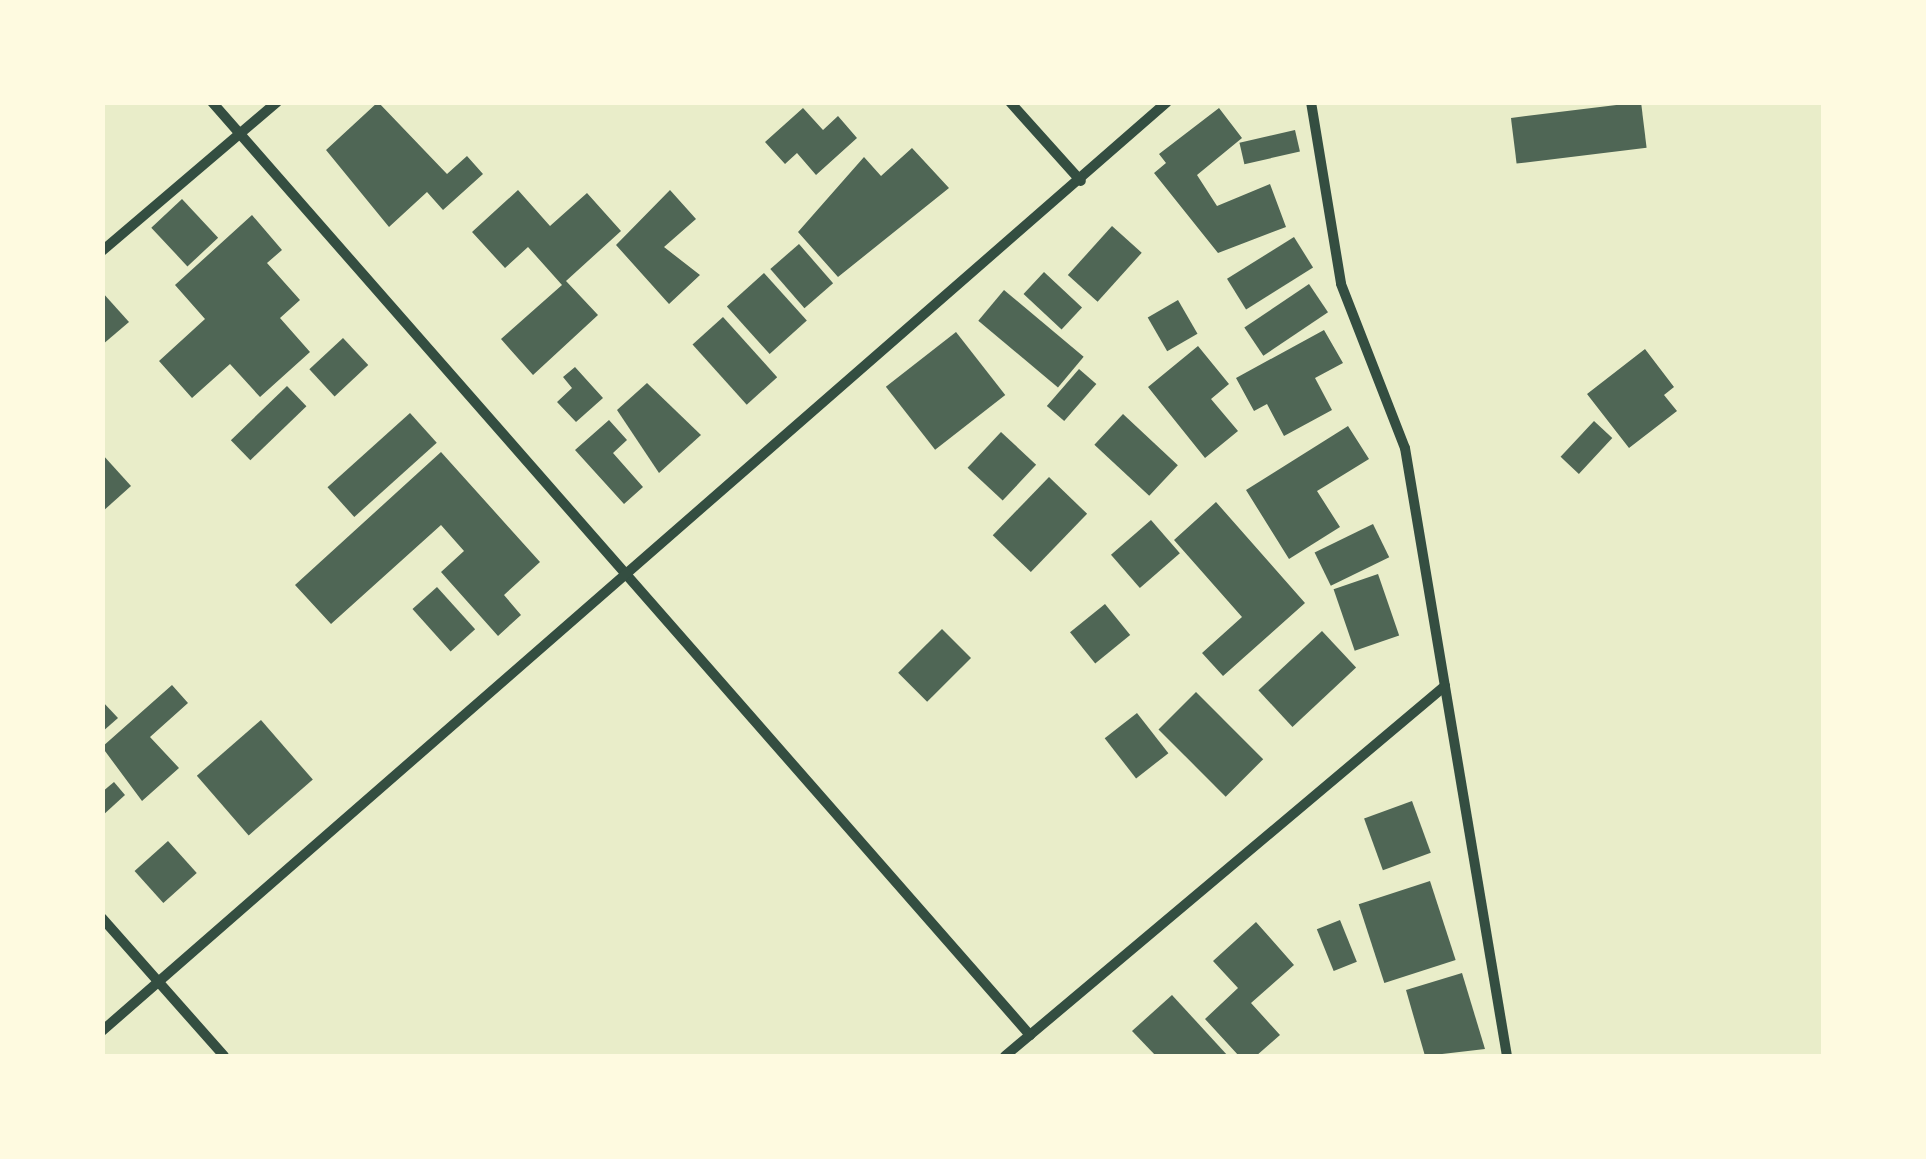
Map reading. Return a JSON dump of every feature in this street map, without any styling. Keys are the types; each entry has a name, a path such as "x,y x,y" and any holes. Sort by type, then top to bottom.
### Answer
{"street":[{"path":"212,102 1030,1035"},
{"path":"102,250 277,102"},
{"path":"1010,102 1081,182"},
{"path":"102,1030 625,573 1081,182 1167,102"},
{"path":"1310,102 1341,284 1405,448 1507,1056"},
{"path":"1005,1056 1445,686"},
{"path":"102,918 224,1056"}],"building":[{"path":"378,102 447,174 467,156 483,174 443,210 427,192 389,227 326,150"},
{"path":"1641,102 1647,148 1517,164 1511,118"},
{"path":"803,108 823,130 838,116 857,138 816,175 797,153 785,164 765,142"},
{"path":"1219,108 1242,138 1197,175 1217,206 1270,184 1286,227 1218,253 1154,173 1166,163 1159,154"},
{"path":"1295,130 1300,151 1244,164 1239,143"},
{"path":"912,148 949,188 838,277 798,232 864,157 881,176"},
{"path":"518,190 550,226 587,193 621,231 566,281 598,315 533,375 501,339 562,285 528,247 505,268 472,232"},
{"path":"670,190 696,219 664,247 700,275 669,304 616,245"},
{"path":"182,199 218,238 187,266 151,228"},
{"path":"252,215 282,250 267,263 300,300 280,318 310,352 260,397 230,364 192,398 159,361 205,319 175,285"},
{"path":"1112,226 1142,253 1098,302 1068,275"},
{"path":"1294,237 1313,268 1246,309 1227,279"},
{"path":"799,244 833,283 804,308 770,269"},
{"path":"1044,272 1082,307 1062,329 1024,294"},
{"path":"764,273 807,321 770,354 727,306"},
{"path":"1309,284 1328,312 1263,356 1244,328"},
{"path":"1004,290 1084,357 1058,387 978,321"},
{"path":"102,292 129,322 102,345"},
{"path":"1178,300 1198,334 1167,351 1148,318"},
{"path":"723,317 777,377 747,405 693,344"},
{"path":"1324,330 1343,363 1315,378 1332,410 1284,436 1267,404 1254,411 1236,378"},
{"path":"956,332 1005,395 935,450 886,387"},
{"path":"343,338 368,365 335,396 309,369"},
{"path":"1198,346 1229,384 1211,399 1238,431 1205,458 1148,387"},
{"path":"1645,349 1674,387 1664,395 1677,411 1629,448 1587,394"},
{"path":"575,367 603,398 576,422 557,402 572,388 563,377"},
{"path":"1079,369 1096,384 1064,421 1047,406"},
{"path":"647,383 701,435 659,473 617,410"},
{"path":"287,386 306,406 250,460 231,440"},
{"path":"410,413 437,443 354,517 328,487"},
{"path":"1123,414 1178,465 1149,496 1094,445"},
{"path":"609,420 627,440 613,453 643,487 624,504 575,450"},
{"path":"1594,421 1612,438 1579,474 1561,457"},
{"path":"1348,426 1369,459 1317,491 1340,527 1289,559 1246,490"},
{"path":"1001,432 1036,465 1003,501 968,468"},
{"path":"441,452 540,562 504,595 521,615 498,636 441,572 464,551 441,525 331,624 295,585"},
{"path":"102,454 131,486 102,512"},
{"path":"1049,477 1087,514 1031,572 993,535"},
{"path":"1216,502 1305,603 1223,676 1202,653 1242,617 1174,540"},
{"path":"1151,520 1180,553 1140,588 1111,555"},
{"path":"1373,524 1389,557 1331,586 1315,552"},
{"path":"1378,574 1399,635 1355,651 1334,589"},
{"path":"437,587 475,629 451,651 412,609"},
{"path":"1105,604 1130,635 1095,663 1070,632"},
{"path":"942,629 971,658 927,702 898,673"},
{"path":"1322,631 1356,668 1292,727 1258,690"},
{"path":"172,685 188,703 150,737 179,768 142,801 102,747"},
{"path":"1196,692 1263,759 1226,797 1159,729"},
{"path":"102,701 118,718 102,732"},
{"path":"1137,713 1168,753 1136,778 1105,738"},
{"path":"261,720 313,780 249,835 197,776"},
{"path":"114,782 125,795 102,816 102,792"},
{"path":"1412,801 1431,853 1383,870 1364,818"},
{"path":"168,841 197,873 163,903 135,871"},
{"path":"1430,881 1456,960 1384,983 1359,904"},
{"path":"1340,920 1357,962 1334,971 1317,929"},
{"path":"1256,922 1294,965 1251,1003 1280,1035 1256,1056 1239,1056 1205,1019 1238,988 1213,961"},
{"path":"1462,973 1485,1049 1425,1056 1406,990"},
{"path":"1172,995 1228,1056 1156,1056 1132,1031"}]}
